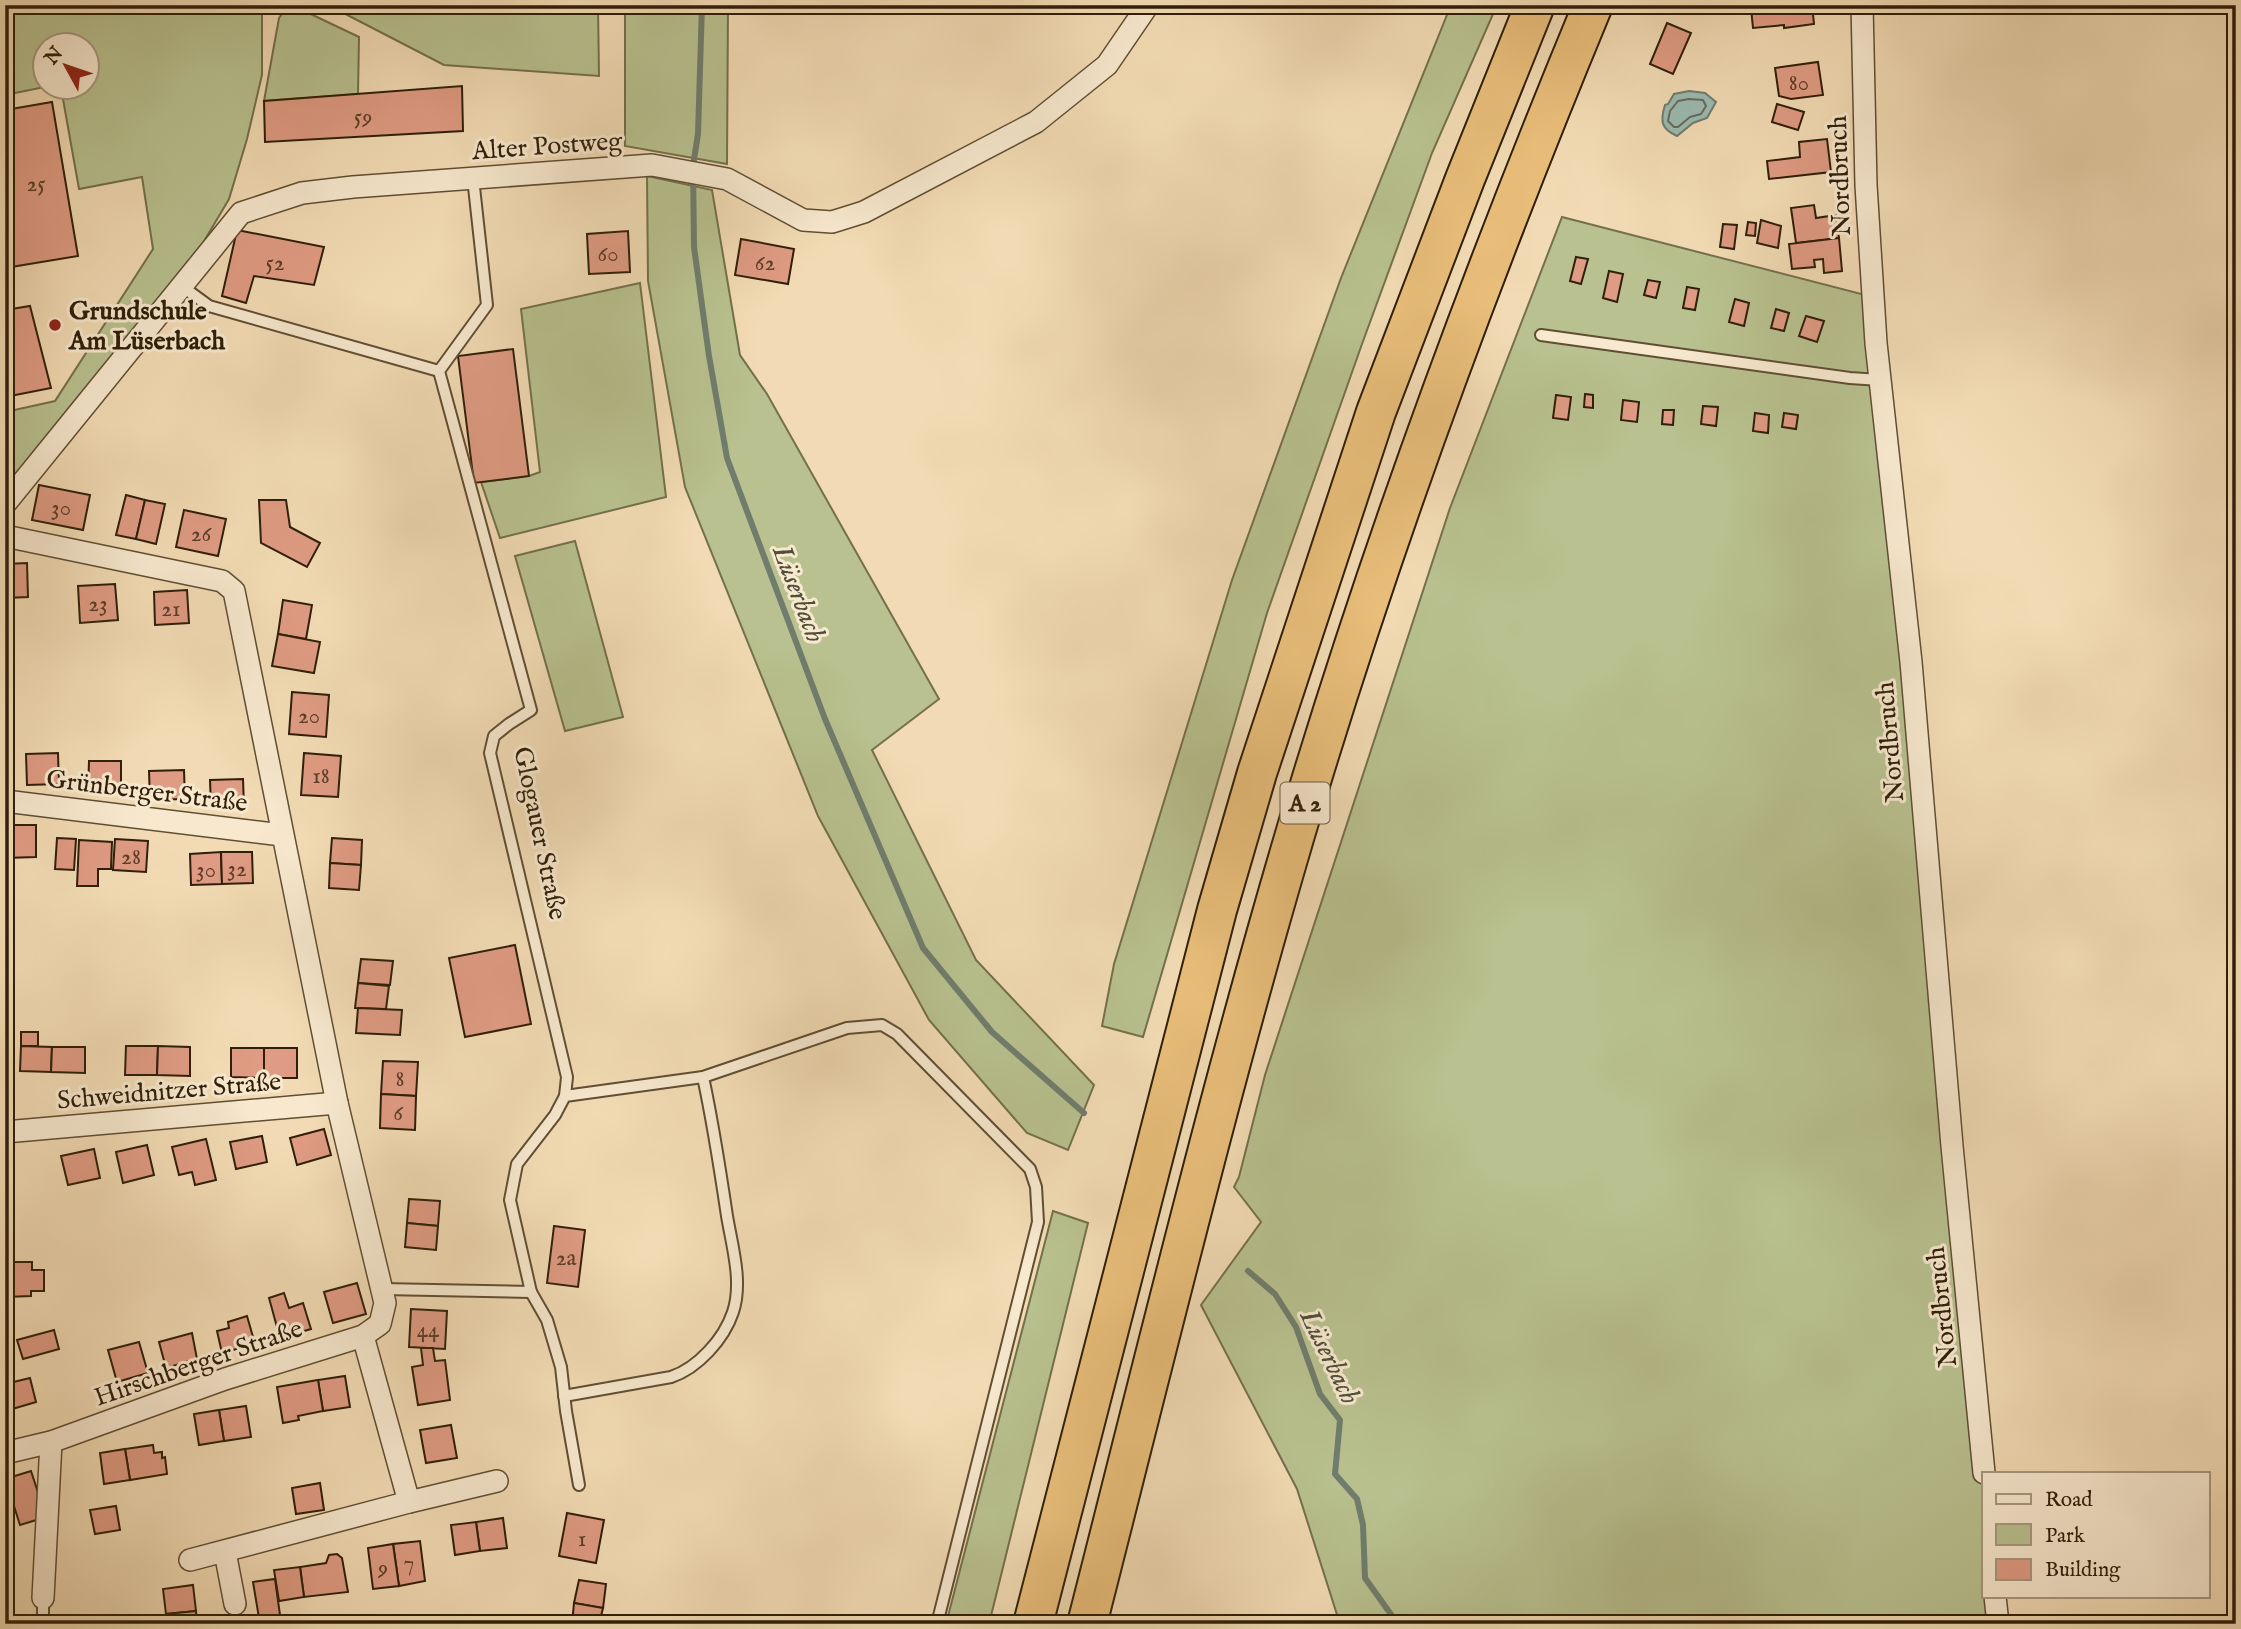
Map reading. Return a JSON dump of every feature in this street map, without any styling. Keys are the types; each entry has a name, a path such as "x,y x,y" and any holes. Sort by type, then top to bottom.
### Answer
{"highway":[{"name":"A 2","path":"1033,1624 1187,1024 1257,773 1376,412 1535,5"},
{"name":"A 2","path":"1087,1624 1226,1082 1266,936 1347,665 1425,435 1511,204 1593,5"}],"street":[{"name":"Alter Postweg","path":"5,504 242,213 302,193 353,187 652,165 727,179 803,220 832,222 864,212 1036,122 1107,65 1148,5"},
{"name":"Nordbruch","path":"1862,5 1866,185 1880,380 1911,662 1952,1146 1984,1472"},
{"path":"5,536 222,581 234,591 337,1103 386,1303 380,1324 363,1336 409,1502"},
{"name":"Grünberger Straße","path":"5,801 282,835"},
{"name":"Schweidnitzer Straße","path":"5,1132 337,1103"},
{"name":"Hirschberger Straße","path":"5,1454 51,1442 225,1379 363,1336"},
{"path":"43,1598 51,1442"},
{"path":"190,1560 497,1481"},
{"path":"225,1552 235,1604"},
{"path":"1995,1598 1998,1624"}],"lane":[{"path":"183,287 209,306 439,371 487,304 473,178"},
{"path":"1541,335 1880,380"},
{"name":"Glogauer Straße","path":"439,371 531,710 494,736 490,753 567,1077 565,1096"},
{"path":"579,1485 561,1367 547,1320 531,1292 510,1200 517,1164 555,1115 565,1096 703,1077 847,1028 882,1026 897,1034 1030,1169 1036,1187 1038,1222 937,1624"},
{"path":"564,1396 684,1373 717,1341 733,1312 737,1280 714,1129 703,1077"},
{"path":"382,1289 531,1292"},
{"path":"43,1598 43,1624"}],"green space":[{"path":"5,5 262,5 262,75 229,199 184,275 5,492 5,412 55,401 153,249 142,177 79,189 63,102 102,102 102,32 32,32 32,90 5,95"},
{"path":"328,5 598,5 599,76 444,65"},
{"path":"625,5 728,5 727,164 625,146"},
{"path":"1451,5 1497,5 1432,153 1267,613 1143,1037 1102,1026 1114,964 1232,580 1341,278"},
{"path":"298,8 359,37 358,94 264,101 279,18 285,10"},
{"path":"647,176 712,190 740,355 767,394 939,699 872,750 976,960 1094,1085 1068,1150 1027,1133 929,1020 818,816 685,487 648,281"},
{"path":"1562,217 1873,297 1984,1472 1982,1598 1990,1598 1990,1624 1340,1624 1297,1489 1201,1305 1261,1222 1234,1187 1239,1177 1265,1075 1450,508"},
{"path":"640,283 666,497 500,538 481,482 529,476 540,472 521,309"},
{"path":"575,541 623,717 565,731 515,556"},
{"path":"1053,1211 1088,1223 989,1624 946,1624"}],"water":[{"path":"1689,91 1705,93 1716,102 1707,118 1693,123 1677,136 1663,124 1663,111 1674,94"}],"building":[{"path":"1812,5 1814,24 1753,28 1751,8"},
{"path":"1667,23 1691,33 1673,74 1650,64"},
{"path":"1818,62 1823,95 1791,99 1779,96 1775,68"},
{"path":"462,86 463,131 265,142 264,101"},
{"path":"52,102 78,256 5,268 5,110"},
{"path":"1777,104 1804,112 1798,130 1772,122"},
{"path":"1827,139 1831,172 1769,179 1767,161 1800,157 1799,142"},
{"path":"1814,205 1816,218 1836,215 1839,238 1796,243 1791,208"},
{"path":"1761,220 1781,226 1778,248 1757,243"},
{"path":"1748,222 1756,223 1755,236 1746,235"},
{"path":"1723,224 1737,225 1734,249 1720,247"},
{"path":"237,230 324,247 314,285 254,276 246,303 222,296"},
{"path":"628,231 630,272 589,274 587,234"},
{"path":"1839,238 1842,271 1824,273 1823,259 1814,260 1815,267 1792,269 1789,244"},
{"path":"741,239 794,249 788,284 735,275"},
{"path":"1576,257 1588,259 1581,284 1570,281"},
{"path":"1609,271 1623,274 1617,302 1603,298"},
{"path":"1648,280 1660,282 1656,298 1644,295"},
{"path":"1687,287 1699,289 1695,310 1683,308"},
{"path":"1735,299 1749,303 1744,326 1729,322"},
{"path":"30,306 51,388 5,397 5,310"},
{"path":"1776,309 1789,313 1784,331 1771,328"},
{"path":"1806,316 1824,321 1817,342 1799,336"},
{"path":"513,349 529,476 474,483 458,356"},
{"path":"1585,394 1593,395 1593,408 1584,407"},
{"path":"1556,395 1571,397 1568,420 1553,418"},
{"path":"1623,400 1639,402 1637,422 1621,420"},
{"path":"1703,406 1718,407 1716,426 1701,424"},
{"path":"1663,410 1674,410 1673,425 1662,424"},
{"path":"1755,413 1769,415 1768,433 1753,431"},
{"path":"1784,413 1798,415 1796,429 1782,427"},
{"path":"39,485 90,495 83,530 32,520"},
{"path":"126,495 145,500 136,539 116,535"},
{"path":"145,500 165,504 156,544 136,539"},
{"path":"259,500 286,500 290,527 320,543 307,567 261,543"},
{"path":"184,510 226,519 218,556 176,547"},
{"path":"27,563 28,597 5,598 5,564"},
{"path":"115,584 118,620 80,623 78,586"},
{"path":"187,590 189,623 155,625 154,592"},
{"path":"283,600 312,605 306,639 278,634"},
{"path":"278,634 320,642 314,673 272,666"},
{"path":"292,692 329,695 326,737 289,734"},
{"path":"58,753 59,784 27,785 26,754"},
{"path":"304,753 341,756 338,797 301,795"},
{"path":"89,761 121,761 121,792 88,792"},
{"path":"184,770 185,799 150,800 149,771"},
{"path":"243,779 244,806 211,807 210,780"},
{"path":"5,825 36,825 36,857 5,858"},
{"path":"57,838 76,839 74,870 55,869"},
{"path":"332,838 362,840 361,865 330,863"},
{"path":"115,839 148,841 146,872 113,870"},
{"path":"79,840 112,842 111,869 98,869 98,886 77,886"},
{"path":"221,852 222,884 191,885 190,854"},
{"path":"221,852 252,852 253,883 222,884"},
{"path":"330,863 361,865 359,890 329,888"},
{"path":"515,945 531,1024 465,1037 449,958"},
{"path":"361,959 393,961 390,985 358,983"},
{"path":"358,983 389,986 386,1009 355,1008"},
{"path":"358,1008 402,1010 400,1035 356,1033"},
{"path":"21,1032 38,1032 38,1046 21,1046"},
{"path":"21,1046 52,1047 51,1072 20,1071"},
{"path":"126,1046 158,1046 157,1075 125,1075"},
{"path":"158,1046 190,1047 190,1076 157,1075"},
{"path":"52,1047 85,1047 85,1073 51,1072"},
{"path":"231,1048 264,1048 264,1078 231,1077"},
{"path":"264,1048 297,1048 297,1078 264,1078"},
{"path":"383,1061 418,1062 416,1096 381,1094"},
{"path":"381,1094 416,1096 415,1130 380,1128"},
{"path":"324,1129 331,1155 297,1165 290,1138"},
{"path":"262,1136 267,1162 236,1169 230,1142"},
{"path":"206,1139 216,1180 195,1185 192,1172 179,1175 172,1147"},
{"path":"147,1145 154,1175 123,1183 116,1152"},
{"path":"94,1149 100,1178 68,1185 61,1156"},
{"path":"409,1199 440,1201 438,1226 407,1223"},
{"path":"407,1223 438,1226 436,1250 405,1247"},
{"path":"554,1226 585,1230 578,1287 547,1283"},
{"path":"5,1262 32,1262 32,1270 44,1270 44,1291 31,1291 31,1296 5,1297"},
{"path":"357,1283 366,1314 333,1323 324,1292"},
{"path":"284,1293 289,1308 303,1303 311,1329 280,1338 269,1298"},
{"path":"411,1309 447,1311 445,1349 409,1347"},
{"path":"247,1316 255,1344 222,1353 217,1331 229,1328 228,1322"},
{"path":"54,1330 59,1349 23,1359 17,1340"},
{"path":"192,1333 197,1359 166,1368 159,1342"},
{"path":"139,1342 148,1373 117,1382 108,1350"},
{"path":"421,1348 433,1348 435,1361 445,1360 450,1400 418,1405 412,1367 423,1365"},
{"path":"345,1376 350,1407 323,1411 318,1380"},
{"path":"30,1378 36,1402 9,1410 5,1384"},
{"path":"318,1380 323,1411 298,1416 299,1420 283,1423 277,1387"},
{"path":"246,1406 251,1437 224,1441 219,1410"},
{"path":"219,1410 224,1441 199,1445 194,1414"},
{"path":"451,1425 457,1458 426,1463 420,1430"},
{"path":"153,1445 154,1453 162,1452 162,1458 165,1457 167,1474 130,1480 125,1449"},
{"path":"125,1449 130,1480 104,1484 100,1453"},
{"path":"31,1471 46,1517 20,1525 13,1503 5,1505 5,1479"},
{"path":"320,1483 324,1510 296,1514 292,1488"},
{"path":"116,1506 120,1530 95,1534 90,1510"},
{"path":"567,1513 604,1520 596,1563 559,1556"},
{"path":"503,1518 507,1548 480,1551 476,1522"},
{"path":"476,1522 480,1551 455,1555 451,1525"},
{"path":"420,1541 425,1581 399,1586 393,1544"},
{"path":"393,1544 399,1586 373,1589 368,1548"},
{"path":"337,1554 342,1558 348,1592 304,1597 300,1567 326,1563 329,1555"},
{"path":"300,1567 304,1597 279,1601 274,1570"},
{"path":"275,1579 280,1615 259,1618 253,1582"},
{"path":"579,1580 606,1584 603,1608 574,1603"},
{"path":"193,1585 196,1611 166,1614 163,1589"},
{"path":"574,1603 603,1608 599,1624 572,1624"},
{"path":"196,1611 197,1624 167,1624 166,1614"}],"waterway":[{"name":"Lüserbach","path":"702,5 698,134 693,166 694,247 727,458 825,719 923,948 992,1032 1084,1113"},
{"name":"Lüserbach","path":"1248,1271 1275,1294 1296,1327 1320,1394 1340,1420 1335,1474 1357,1499 1363,1525 1365,1578 1395,1620 1395,1624"}],"place":[{"name":"Grundschule Am Lüserbach","path":"55,325"}]}
